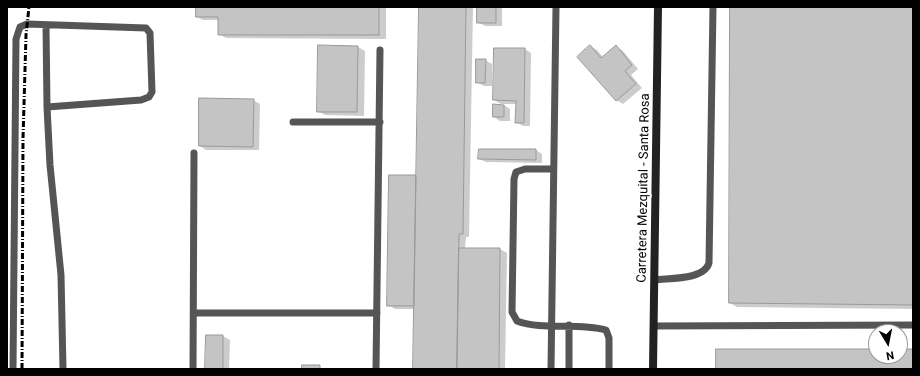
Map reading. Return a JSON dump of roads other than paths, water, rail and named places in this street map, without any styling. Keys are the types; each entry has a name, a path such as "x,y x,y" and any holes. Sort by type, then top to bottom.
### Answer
{"main road":[{"name":"Carretera Mezquital - Santa Rosa","path":"654,369 658,7"}],"lane":[{"path":"551,369 556,7"},
{"path":"655,280 698,274 708,269 713,7"},
{"path":"13,369 16,39 20,27 27,24 146,28 150,33 152,92 149,97 141,100 47,107"},
{"path":"46,25 47,107 50,165 61,275 63,369"},
{"path":"376,369 380,50"},
{"path":"293,122 380,122"},
{"path":"193,369 194,154"},
{"path":"553,169 525,169 516,172 514,179 512,312 517,321 526,324 596,327 606,330 609,338 609,369"},
{"path":"194,313 377,312"},
{"path":"654,326 913,325"},
{"path":"569,326 569,369"}],"railway":[{"path":"22,369 23,139 26,35 29,7"}]}
